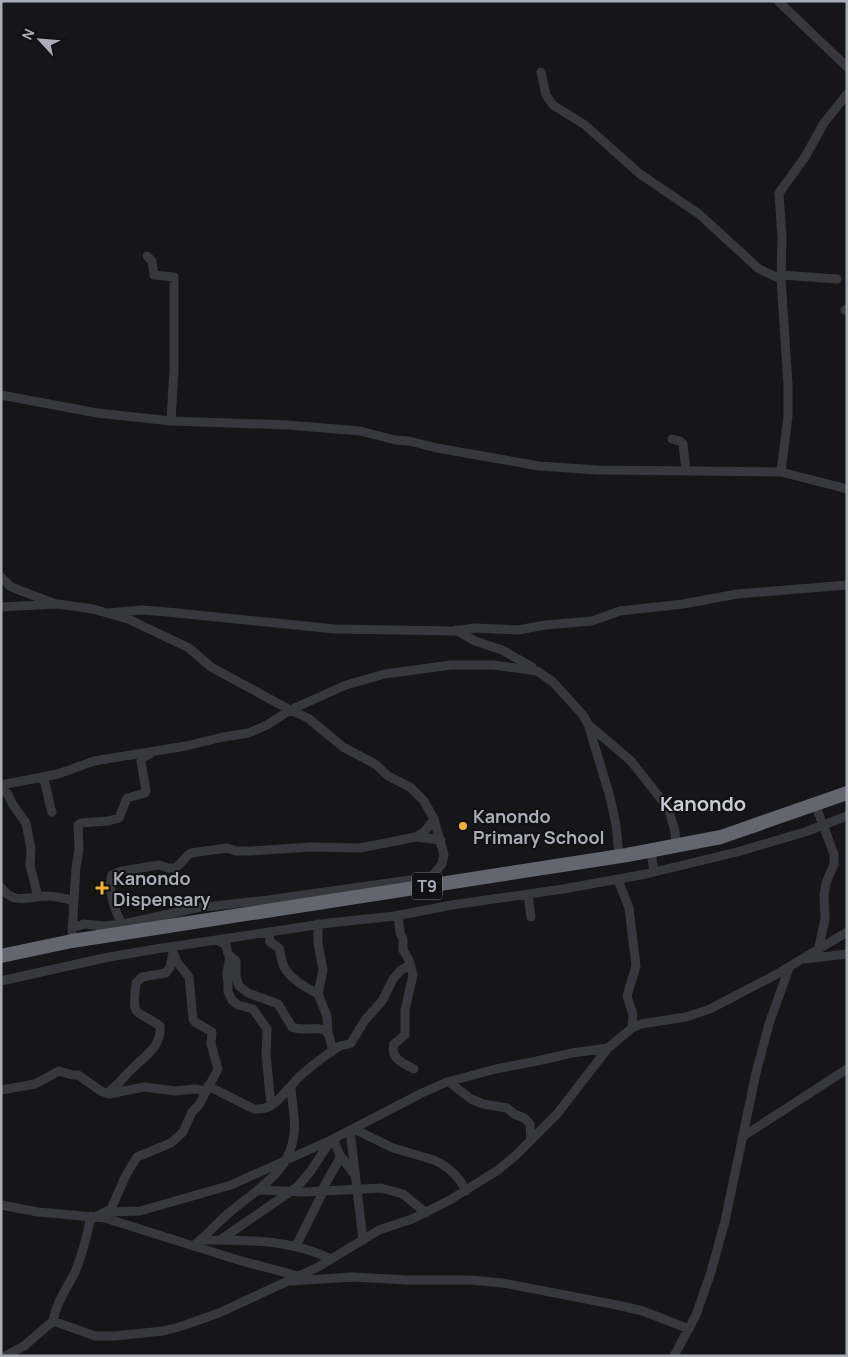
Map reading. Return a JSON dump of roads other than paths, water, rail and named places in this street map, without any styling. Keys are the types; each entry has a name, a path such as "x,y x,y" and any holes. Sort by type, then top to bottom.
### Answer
{"highway":[{"name":"T9","path":"1,956 72,935 427,882 619,856 676,846 721,837 847,793"}],"street":[{"path":"778,1 847,67"},
{"path":"541,72 546,95 553,105 585,125 640,174 699,214 760,269 781,277 837,278"},
{"path":"782,472 788,416 788,385 781,277 782,238 779,193 805,157 824,123 847,94"},
{"path":"147,256 152,261 154,275 174,277 174,369 171,421"},
{"path":"1,395 97,414 171,421 288,425 360,431 395,440 409,441 437,448 539,466 598,470 782,472 847,489"},
{"path":"672,439 683,444 686,471"},
{"path":"1,577 11,587 58,604"},
{"path":"108,612 158,611 335,629 456,630 474,628 518,630 545,625 592,621 620,611 683,604 737,594 847,585"},
{"path":"1,607 58,604 108,612 145,626 189,648 211,667 290,710 302,714 343,747 375,764 388,776 410,787 424,801 434,819 441,840 444,855 442,864 427,882 196,908 104,926 84,924 72,935"},
{"path":"456,630 475,641 511,654 537,671 553,682 582,715 591,731 612,806 619,856"},
{"path":"1,785 58,774 94,761 249,733 267,725 290,710 346,685 385,674 451,665 493,665 537,671"},
{"path":"588,724 631,761 668,808 675,831 676,846"},
{"path":"72,935 76,867 79,850 78,825 81,822 116,819 121,815 126,798 144,793 146,791 141,760 155,751"},
{"path":"42,777 46,781 48,800 52,812"},
{"path":"1,789 6,793 26,823 31,849 30,865 38,897"},
{"path":"815,804 832,848 834,864 826,883 824,895 825,919 818,950"},
{"path":"1,981 104,958 172,950 217,940 318,924 398,915 618,880 738,852 847,816"},
{"path":"416,837 425,831 434,819"},
{"path":"122,923 116,914 111,892 110,881 114,873 159,865 176,868 191,853 227,848 249,852 311,847 360,848 416,837 441,840"},
{"path":"651,850 654,872"},
{"path":"618,880 629,908 636,959 635,971 627,996 633,1015 632,1028"},
{"path":"1,887 14,899 27,900 52,896 74,901"},
{"path":"528,894 532,916"},
{"path":"398,915 400,933 404,939 403,950 410,965 413,978 405,1010 405,1036 394,1044 392,1049 397,1060 414,1069"},
{"path":"318,924 318,943 323,970 318,994 327,1016 332,1052"},
{"path":"269,932 270,942 279,948 284,967 307,988 318,994"},
{"path":"53,1321 95,1336 163,1331 220,1313 331,1260 379,1230 426,1213 466,1191 498,1170 557,1114 608,1048 632,1028 641,1024 699,1014 722,1004 789,968 847,932"},
{"path":"217,940 226,946 228,954 236,961 237,982 243,990 278,1004 292,1027 298,1029 320,1028 328,1034"},
{"path":"108,1212 128,1170 137,1157 171,1144 183,1132 192,1112 199,1105 218,1068 210,1044 212,1032 193,1019 189,977 177,962 172,950"},
{"path":"106,1093 112,1090 145,1058 157,1042 160,1026 137,1014 135,1010 136,983 142,976 161,975 169,971 172,950"},
{"path":"802,960 847,954"},
{"path":"230,956 227,973 228,992 232,1000 238,1005 253,1009 267,1029 266,1054 271,1106"},
{"path":"1,1090 35,1084 58,1071 62,1071 82,1076 93,1086 106,1093 144,1087 175,1091 207,1088 254,1109 266,1109 299,1076 341,1046 351,1043 365,1020 382,1001 393,980 401,970 410,965"},
{"path":"674,1356 703,1298 723,1228 769,1024 789,968"},
{"path":"93,1216 108,1212 140,1211 224,1187 332,1140 422,1093 449,1082 572,1052 608,1048"},
{"path":"742,1137 847,1069"},
{"path":"449,1082 471,1099 483,1104 507,1108 514,1114 524,1118 530,1124 531,1140"},
{"path":"193,1246 259,1190 279,1171 287,1159 294,1135 292,1085"},
{"path":"296,1246 351,1131"},
{"path":"351,1131 354,1175 363,1240"},
{"path":"351,1131 393,1148 441,1163 457,1177 466,1191"},
{"path":"332,1140 354,1175"},
{"path":"220,1240 302,1182 332,1140"},
{"path":"259,1190 322,1192 381,1188 403,1194 426,1213"},
{"path":"1,1205 38,1212 93,1216 298,1276"},
{"path":"5,1356 24,1346 53,1321 60,1300 84,1250 93,1216"},
{"path":"201,1240 267,1241 296,1246 318,1253 331,1260"},
{"path":"286,1281 317,1281 352,1277 487,1281 617,1304 643,1311 689,1329"}],"place":[{"name":"Kanondo Primary School","path":"463,826"},
{"name":"Kanondo Dispensary","path":"102,888"}],"district":[{"name":"Kanondo","path":"703,803"}]}
